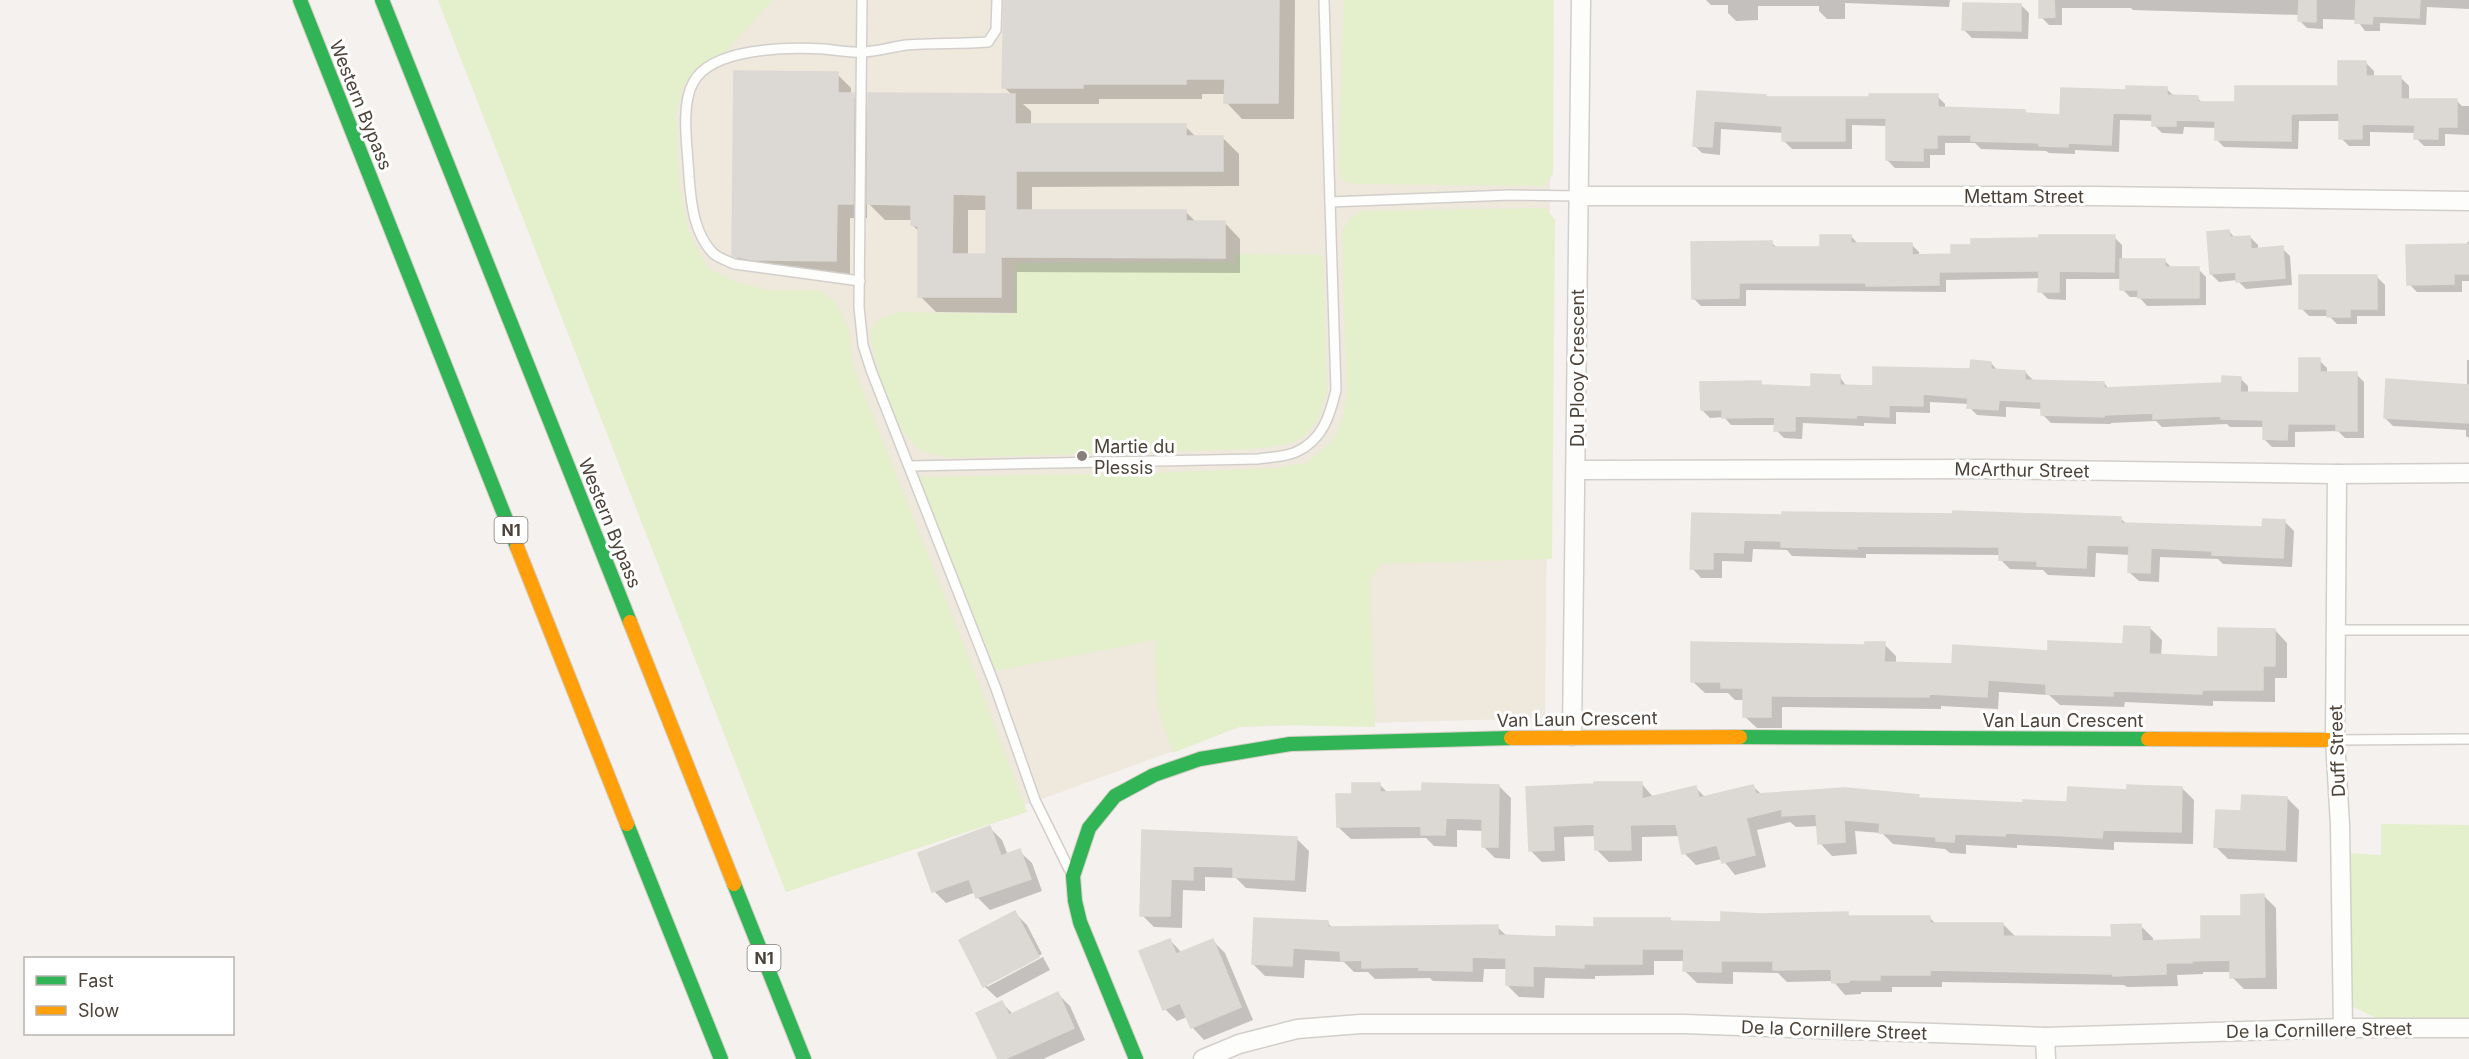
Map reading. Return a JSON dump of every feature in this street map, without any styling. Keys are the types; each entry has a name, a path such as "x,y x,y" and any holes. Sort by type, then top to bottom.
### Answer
{"main road":[{"name":"Western Bypass","path":"300,0 721,1059"},
{"name":"Western Bypass","path":"382,0 804,1059"},
{"name":"Van Laun Crescent","path":"1136,1059 1080,922 1073,876 1089,828 1115,796 1154,775 1200,759 1290,744 1572,736 2335,740"}],"street":[{"name":"Du Plooy Crescent","path":"1572,736 1581,0"},
{"name":"Mettam Street","path":"1578,196 2092,196 2469,201"},
{"name":"McArthur Street","path":"1576,470 1982,469 2337,474 2469,472"},
{"name":"Duff Street","path":"2337,474 2335,740 2340,825 2343,1028"},
{"name":"De la Cornillere Street","path":"1203,1059 1239,1044 1297,1029 1360,1024 1684,1024 2045,1037 2343,1028 2469,1028"},
{"path":"2045,1037 2046,1059"}],"lane":[{"path":"862,0 859,307 863,345 995,686 1035,800 1073,876"},
{"path":"860,280 734,264 716,255 705,243 696,222 690,198 687,97 693,81 704,70 721,60 774,49 861,52 906,45 988,42 996,30 997,0"},
{"path":"910,466 1258,459 1296,452 1317,438 1329,420 1336,390 1324,0"},
{"path":"1330,202 1510,195 1578,196"},
{"path":"2335,630 2469,630"},
{"path":"2335,740 2469,739"}],"shaded area":[{"name":"Martie du Plessis","path":"438,0 1552,0 1545,718 1239,727 786,892"}],"green space":[{"path":"438,0 773,0 721,57 697,67 683,87 676,113 679,184 690,235 708,268 738,283 768,290 819,290 836,302 849,331 852,363 976,676 1027,812 786,892"},
{"path":"1344,0 1554,0 1553,174 1544,186 1353,184 1342,180 1339,166"},
{"path":"1546,208 1555,220 1552,559 1382,564 1370,580 1375,727 1279,725 1239,727 1173,753 1157,705 1155,640 996,671 918,477 1153,473 1274,468 1306,463 1334,439 1344,416 1347,389 1342,232 1350,218 1362,211"},
{"path":"1235,254 1323,255 1327,391 1319,418 1308,433 1293,443 1253,449 950,458 921,450 900,426 886,394 870,332 879,319 900,312 1014,314 1015,263 1235,262"},
{"path":"2381,824 2469,825 2469,1019 2378,1019 2352,1006 2344,853 2381,855"}],"building":[{"path":"1004,0 1279,0 1278,103 1224,103 1225,79 1186,79 1186,84 1083,84 1083,88 1002,88"},
{"path":"2039,0 2054,0 2055,17 2039,18"},
{"path":"2299,0 2316,0 2316,22 2298,21"},
{"path":"2356,0 2420,0 2419,18 2373,16 2372,24 2355,23"},
{"path":"1963,3 2021,4 2021,31 1962,30"},
{"path":"2338,61 2366,61 2366,76 2401,76 2401,99 2457,99 2457,127 2438,127 2438,139 2414,139 2415,125 2362,124 2362,139 2339,139 2339,113 2291,114 2291,141 2215,140 2215,121 2176,120 2176,126 2152,126 2152,114 2113,113 2111,145 2068,143 2068,147 2039,146 2039,143 1971,141 1971,135 1937,135 1937,148 1923,148 1923,161 1886,160 1886,118 1845,118 1845,141 1782,141 1782,126 1714,121 1712,147 1693,146 1697,91 1766,95 1765,97 1869,97 1869,94 1938,94 1938,107 2025,110 2025,113 2060,115 2061,88 2126,90 2126,86 2167,87 2167,95 2198,96 2198,102 2235,102 2235,86 2338,86"},
{"path":"734,71 838,72 838,93 854,93 853,204 837,204 836,261 754,260 732,256"},
{"path":"868,93 1015,94 1015,124 1186,124 1186,136 1223,136 1223,171 1016,171 1016,210 1186,210 1186,221 1225,221 1225,258 1001,257 1001,297 918,297 918,226 911,225 911,205 867,204","holes":["953,194 986,195 986,254 952,254"]},
{"path":"2229,230 2230,237 2250,236 2251,249 2283,246 2285,278 2236,282 2236,272 2210,274 2207,232"},
{"path":"1820,235 1851,235 1851,243 1912,243 1912,255 1951,254 1951,245 1971,245 1971,239 2039,238 2039,235 2115,235 2114,272 2059,271 2059,292 2038,292 2039,271 1939,272 1939,285 1739,283 1739,298 1692,299 1691,242 1772,241 1772,247 1820,247"},
{"path":"2469,244 2469,274 2454,274 2454,284 2407,285 2406,245"},
{"path":"2120,259 2165,259 2165,267 2199,267 2199,298 2138,298 2138,290 2120,290"},
{"path":"2299,275 2377,275 2377,309 2350,309 2350,317 2327,317 2327,309 2299,309"},
{"path":"2299,358 2320,358 2320,372 2357,372 2357,431 2336,431 2336,424 2288,424 2287,440 2263,439 2263,420 2221,419 2221,416 2153,419 2153,413 2104,415 2104,417 2041,415 2041,402 1999,400 1998,410 1967,408 1968,398 1923,394 1923,406 1889,405 1889,417 1795,416 1795,431 1774,431 1775,417 1722,418 1722,410 1701,410 1700,382 1761,381 1761,385 1811,387 1811,374 1840,375 1840,385 1873,386 1873,367 1970,369 1971,360 1991,362 1991,369 2025,371 2025,380 2104,382 2104,388 2222,383 2222,376 2241,377 2240,392 2299,393"},
{"path":"2386,379 2469,385 2469,423 2384,418"},
{"path":"1953,511 2121,517 2121,523 2262,527 2263,519 2285,520 2283,558 2212,555 2212,551 2151,548 2150,573 2128,572 2129,546 2087,545 2086,568 2037,566 2037,561 1999,560 1999,547 1857,546 1857,549 1781,547 1781,541 1744,540 1743,553 1713,552 1713,569 1690,569 1692,513 1953,514"},
{"path":"2124,626 2150,627 2149,654 2218,657 2218,628 2275,629 2275,666 2263,666 2263,690 2202,690 2202,694 2113,691 2113,696 2046,694 2046,684 1988,680 1987,697 1929,694 1929,697 1771,696 1771,717 1743,717 1743,688 1721,688 1721,682 1691,682 1691,642 1865,645 1865,642 1885,642 1884,662 1952,664 1953,645 2048,651 2048,641 2123,644"},
{"path":"1594,782 1642,782 1642,799 1696,786 1699,798 1753,785 1756,794 1845,788 1919,795 1918,798 2023,803 2023,800 2067,802 2068,787 2127,790 2127,785 2182,787 2181,832 2103,830 2102,838 2006,833 2005,836 1955,834 1954,842 1936,841 1936,837 1879,833 1880,823 1844,820 1845,842 1818,844 1816,814 1782,816 1782,809 1746,818 1755,855 1722,863 1717,845 1682,854 1676,824 1630,825 1631,850 1595,850 1594,824 1553,826 1554,850 1529,851 1526,787 1594,784"},
{"path":"1352,783 1380,783 1380,792 1422,791 1422,783 1499,785 1498,847 1482,847 1482,819 1446,818 1445,835 1421,835 1421,826 1337,827 1336,794 1352,794"},
{"path":"2242,795 2287,797 2285,850 2214,847 2216,810 2241,811"},
{"path":"990,826 1001,856 1020,849 1031,879 976,898 969,879 932,892 918,853"},
{"path":"1142,830 1297,837 1294,880 1233,877 1233,867 1193,866 1193,880 1171,879 1170,916 1140,916"},
{"path":"2264,894 2265,977 2230,978 2230,960 2166,963 2166,974 2113,976 2113,974 1930,970 1930,975 1880,975 1880,980 1849,980 1849,982 1832,983 1831,969 1773,970 1773,961 1721,961 1721,972 1683,971 1684,949 1642,949 1642,964 1584,964 1584,968 1533,966 1533,986 1506,985 1506,958 1472,957 1472,971 1419,970 1419,967 1362,968 1362,960 1341,961 1340,951 1293,948 1292,966 1252,964 1254,918 1328,921 1328,927 1498,925 1498,935 1556,937 1556,926 1594,927 1594,918 1670,918 1670,921 1721,922 1721,912 1761,914 1848,912 1848,916 1930,916 1930,923 2003,923 2003,936 2112,937 2111,925 2141,924 2142,941 2201,939 2201,916 2241,916 2241,895"},
{"path":"1015,911 1039,957 983,987 959,940"},
{"path":"1170,939 1176,954 1213,939 1241,1007 1191,1028 1180,1003 1163,1010 1139,951"},
{"path":"1058,992 1074,1028 1005,1059 998,1059 976,1013 1002,1001 1009,1015"}],"traffic: fast":[{"path":"300,0 517,547"},
{"path":"382,0 630,622"},
{"path":"1740,737 2148,739"},
{"path":"1136,1059 1080,922 1073,876 1089,828 1115,796 1154,775 1200,759 1290,744 1511,738"},
{"path":"627,824 721,1059"},
{"path":"734,884 804,1059"}],"traffic: slow":[{"path":"517,547 627,824"},
{"path":"630,622 734,884"},
{"path":"1511,738 1740,737"},
{"path":"2148,739 2335,740"}],"place":[{"name":"Martie du Plessis","path":"1082,456"}]}
